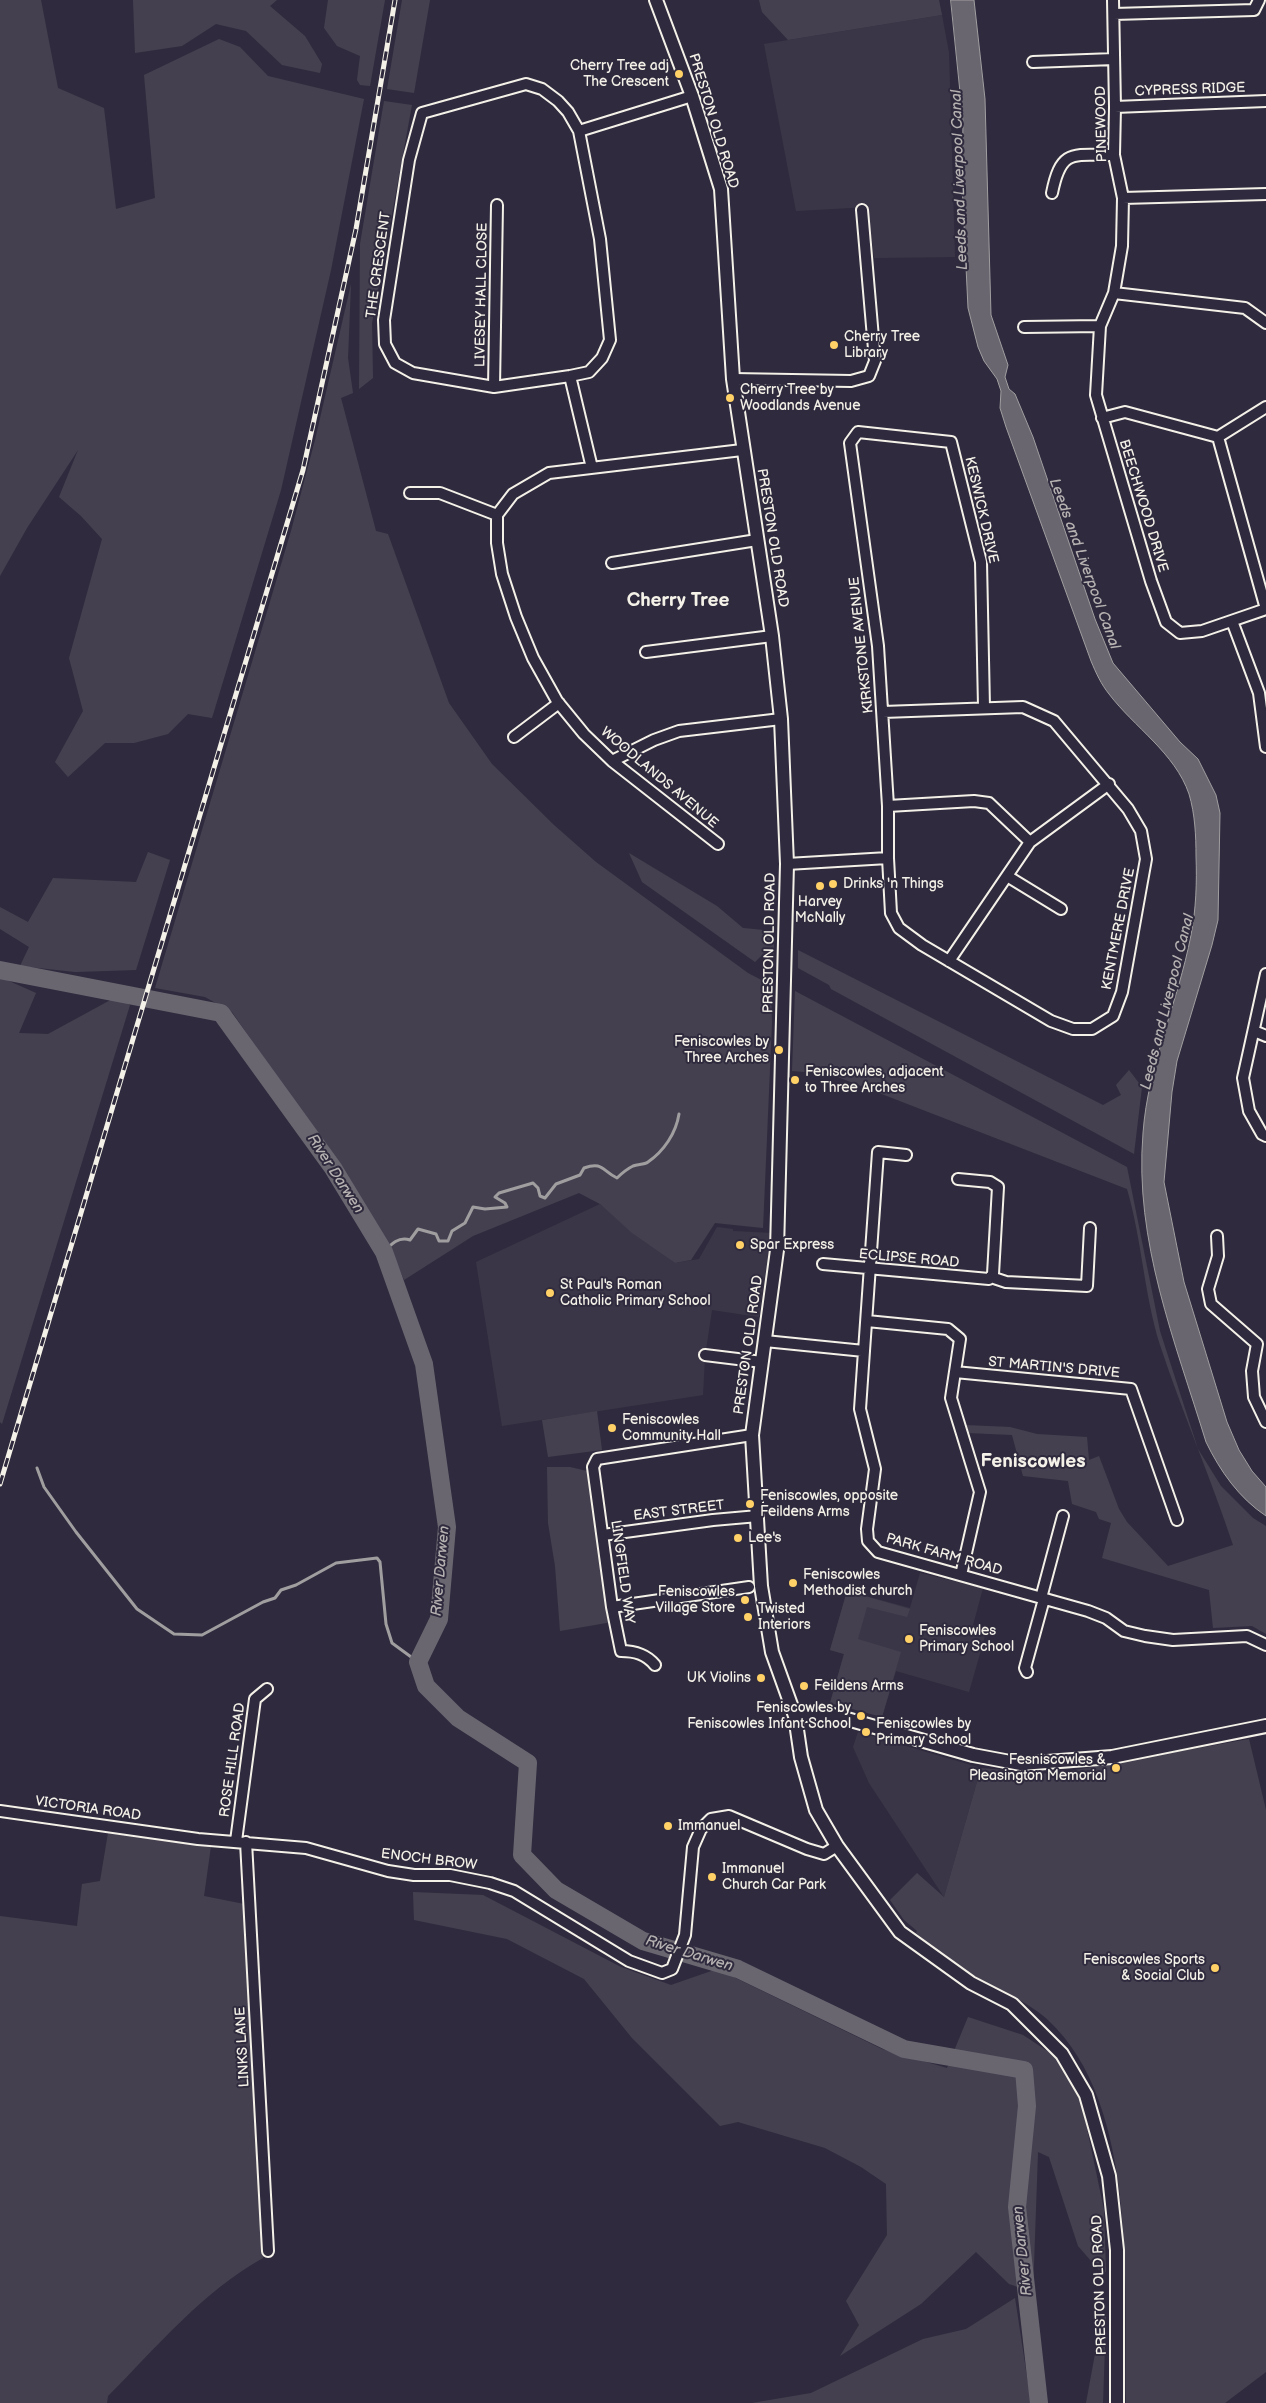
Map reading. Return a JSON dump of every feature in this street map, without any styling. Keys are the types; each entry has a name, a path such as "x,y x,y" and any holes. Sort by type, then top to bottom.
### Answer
{"main road":[{"name":"PRESTON OLD ROAD","path":"656,0 692,96 721,189 733,380 742,450 772,636 781,719 787,864 777,1250 752,1435 761,1586 772,1652 796,1716 801,1756 816,1810 837,1846 900,1932 971,1983 1012,2004 1062,2054 1086,2095 1110,2185 1117,2250 1117,2403"},
{"path":"796,1716 826,1713 973,1755 1021,1764 1112,1757 1266,1726"}],"street":[{"name":"PINEWOOD","path":"1113,0 1116,107 1114,155 1123,198 1122,246"},
{"path":"1114,14 1254,10 1259,0"},
{"path":"1033,62 1114,59"},
{"name":"THE CRESCENT","path":"526,84 542,89 558,101 568,112 578,131 600,239 610,340 602,358 589,372 494,387 413,373 395,363 385,344 384,320 409,160 422,113 526,84"},
{"path":"578,131 692,96"},
{"name":"CYPRESS RIDGE","path":"1116,107 1266,101"},
{"path":"1052,194 1057,171 1065,160 1080,155 1114,155"},
{"path":"1123,198 1266,194"},
{"name":"LIVESEY HALL CLOSE","path":"494,387 497,205"},
{"path":"733,380 850,381 869,376 874,361 862,210"},
{"name":"BEECHWOOD DRIVE","path":"1122,246 1114,293 1100,326 1096,395 1151,581 1166,622 1180,633 1202,631 1266,609"},
{"path":"1114,293 1246,308 1266,323"},
{"path":"1024,327 1100,326"},
{"path":"570,376 592,468"},
{"path":"1102,418 1125,412 1218,437 1266,407"},
{"name":"KESWICK DRIVE","path":"858,432 951,442 981,562 984,707"},
{"name":"KIRKSTONE AVENUE","path":"858,432 850,443 878,646 888,806 888,858"},
{"path":"1218,437 1266,609"},
{"path":"410,493 440,493 497,515 513,494 549,473 742,450"},
{"name":"WOODLANDS AVENUE","path":"497,515 497,543 502,574 516,617 533,658 559,703 584,734 612,761 718,844"},
{"path":"612,563 757,540"},
{"path":"1232,621 1259,693 1266,747"},
{"path":"646,652 772,636"},
{"path":"514,738 559,703"},
{"name":"KENTMERE DRIVE","path":"883,712 1022,707 1054,720 1128,809 1142,831 1146,859 1122,992 1113,1016 1092,1029 1074,1029 1051,1022 948,961 899,928 891,913 888,858"},
{"path":"612,761 654,740 680,731 781,719"},
{"path":"948,961 1030,842 1108,784"},
{"path":"888,806 974,801 989,803 1030,842"},
{"path":"787,864 888,858"},
{"path":"1007,876 1061,909"},
{"path":"1266,974 1243,1078 1249,1111 1262,1134 1266,1136"},
{"path":"1254,1031 1266,1036"},
{"name":"PARK FARM ROAD","path":"906,1155 878,1152 868,1269 867,1322 860,1409 875,1469 866,1529 868,1541 878,1552 1088,1611 1106,1618 1124,1631 1172,1640 1246,1636 1266,1644"},
{"path":"958,1179 990,1182 998,1187 991,1277"},
{"name":"ECLIPSE ROAD","path":"823,1264 985,1279 991,1277 1006,1282 1087,1286 1090,1228"},
{"path":"1216,1236 1218,1256 1208,1289 1211,1304 1262,1342 1252,1371 1254,1397 1266,1422"},
{"path":"867,1322 948,1329 960,1339 951,1398 980,1492 961,1575"},
{"path":"765,1341 864,1351"},
{"path":"705,1355 762,1362"},
{"name":"ST MARTIN'S DRIVE","path":"955,1372 1131,1389 1177,1520"},
{"name":"LINGFIELD WAY","path":"655,1665 649,1658 633,1651 620,1651 612,1607 593,1467 597,1459 752,1435"},
{"name":"EAST STREET","path":"603,1535 758,1516"},
{"path":"1027,1672 1025,1668 1063,1516"},
{"path":"612,1607 749,1587"},
{"name":"ROSE HILL ROAD","path":"241,1841 255,1700 267,1689"},
{"name":"VICTORIA ROAD","path":"0,1811 172,1834"},
{"name":"ENOCH BROW","path":"172,1834 198,1839 241,1841 306,1848 388,1871 414,1875 450,1875 490,1883 514,1891 629,1961 667,1971 685,1934 693,1848 701,1829 711,1818 729,1816 824,1854 837,1846"},
{"name":"LINKS LANE","path":"241,1841 268,2251"}],"shaded area":[{"path":"0,0 41,0 58,88 104,108 116,209 155,198 144,75 219,39 240,47 268,76 364,99 331,270 281,490 212,718 188,714 168,734 134,743 105,743 68,777 55,762 83,711 69,658 102,539 81,516 59,497 78,450 27,528 0,576"},
{"path":"133,0 277,0 270,6 305,36 322,64 320,73 282,65 246,31 216,24 182,46 135,53"},
{"path":"328,0 385,0 370,86 360,85 357,80 360,56 337,46 324,28"},
{"path":"402,0 430,0 414,93 387,89"},
{"path":"759,0 939,0 942,15 788,40 762,12"},
{"path":"951,0 974,0 985,99 991,315 1008,365 1005,377 1009,389 1015,394 1033,437 1095,619 1113,663 1180,742 1198,759 1216,795 1220,813 1218,920 1177,1061 1172,1092 1164,1182 1184,1282 1227,1422 1239,1450 1252,1471 1266,1487 1266,1516 1247,1501 1231,1483 1217,1463 1206,1442 1170,1328 1151,1252 1145,1213 1142,1173 1146,1107 1157,1058 1179,985 1194,916 1196,841 1191,802 1183,779 1174,766 1119,706 1106,690 1097,674 1006,427 1000,408 1001,391 997,379 984,361 978,347 968,308 962,184 963,122"},
{"path":"942,15 949,53 955,257 874,258 868,207 796,211 764,44"},
{"path":"384,101 412,105 372,323 373,378 359,389 360,244"},
{"path":"351,284 348,358 353,393 341,398 376,531 388,534 449,703 492,764 554,825 596,862 748,973 771,985 772,1023 763,1228 715,1223 691,1260 675,1263 632,1233 600,1204 579,1193 473,1236 404,1280 395,1259 348,1178 232,1012 205,997 155,988 291,531 315,440"},
{"path":"148,852 170,860 136,970 75,972 20,966 29,947 0,929 0,907 28,922 53,878 136,882"},
{"path":"629,853 717,906 743,928 774,931 774,957 761,956 755,962 642,882"},
{"path":"798,950 1103,1105 1121,1095 1116,1085 1129,1070 1142,1087 1134,1154 831,989 829,985 798,968"},
{"path":"0,977 36,993 19,1033 48,1034 116,997 130,1005 2,1424 0,1422"},
{"path":"795,991 1127,1167 1160,1331 1198,1449 1160,1345 1146,1287 1127,1189 830,1074 792,1071"},
{"name":"St Paul's Roman Catholic Primary School","path":"600,1204 633,1233 675,1263 699,1259 717,1227 733,1229 733,1231 773,1233 771,1267 766,1268 759,1317 712,1310 705,1356 703,1395 502,1426 476,1262"},
{"path":"597,1411 602,1450 548,1457 542,1420"},
{"path":"965,1425 1010,1427 1037,1434 1087,1437 1089,1460 1099,1456 1119,1509 1127,1522 1168,1566 1233,1545 1198,1449 1221,1486 1253,1518 1266,1526 1266,1634 1252,1626 1213,1628 1209,1590 1102,1558 1111,1523 1099,1519 1096,1512 1072,1504 1068,1481 1023,1476 1012,1435 968,1433"},
{"path":"547,1467 570,1467 587,1471 612,1622 560,1631 555,1566 548,1523"},
{"name":"Feniscowles Primary School","path":"920,1573 983,1588 973,1625 987,1629 969,1692 896,1671 882,1717 830,1703 844,1654 830,1650 847,1591 910,1608"},
{"path":"847,1591 910,1609 907,1617 867,1607 858,1639 901,1652 882,1717 830,1703 844,1654 830,1650"},
{"path":"858,1732 981,1768 944,1897 869,1783 853,1747"},
{"path":"1249,1739 1266,1810 1266,2372 1225,2403 1126,2403 1126,2307 1120,2200 1112,2148 1098,2099 1077,2056 1048,2020 1030,2006 967,1972 947,1958 916,1933 917,1931 904,1920 890,1900 917,1873 944,1897 981,1768 1052,1774"},
{"path":"108,1833 211,1846 204,1896 244,1904 263,2258 241,2271 220,2287 181,2321 108,2396 107,2403 0,2403 0,1916 77,1926 82,1884 100,1881"},
{"path":"413,1892 483,1895 621,1967 671,1985 717,1969 882,2049 947,2068 968,2017 1023,2035 1058,2058 1081,2100 1104,2210 1106,2272 1099,2270 1078,2246 1049,2157 1038,2152 1033,2292 1009,2284 976,2252 921,2304 840,2356 859,2325 846,2301 887,2235 886,2184 861,2167 825,2148 738,2122 720,2126 632,2038 584,1979 507,1939 414,1920"},
{"path":"1015,2298 1031,2403 752,2403 811,2393 923,2339 966,2329"},
{"path":"1102,2316 1106,2316 1103,2403 1086,2403"}],"waterway":[{"name":"River Darwen","path":"0,970 221,1013 333,1168 384,1252 424,1364 447,1527 439,1619 418,1662 426,1686 458,1718 528,1763 522,1855 556,1890 643,1941 738,1969 904,2049 1024,2070 1027,2106 1017,2207 1039,2403"},
{"path":"384,1252 399,1240 410,1240 418,1229 436,1234 439,1241 448,1241 452,1231 465,1223 473,1207 485,1209 507,1207 505,1203 495,1197 499,1193 533,1183 538,1188 540,1196 545,1198 556,1184 580,1175 584,1168 590,1166 599,1166 617,1178 633,1166 645,1164 659,1153 672,1135 679,1114"},
{"path":"37,1468 44,1487 76,1532 137,1609 174,1634 202,1635 263,1602 275,1598 281,1590 296,1585 336,1563 377,1558 380,1562 386,1624 392,1643 418,1662"}],"railway":[{"path":"0,1484 303,470 356,229 395,0"}],"place":[{"name":"Cherry Tree adj The Crescent","path":"679,74"},
{"name":"Cherry Tree Library","path":"834,345"},
{"name":"Cherry Tree by Woodlands Avenue","path":"730,398"},
{"name":"Drinks 'n Things","path":"833,884"},
{"name":"Harvey McNally","path":"820,886"},
{"name":"Feniscowles by Three Arches","path":"779,1050"},
{"name":"Feniscowles, adjacent to Three Arches","path":"795,1080"},
{"name":"Spar Express","path":"740,1245"},
{"name":"St Paul's Roman Catholic Primary School","path":"550,1293"},
{"name":"Feniscowles Community Hall","path":"612,1428"},
{"name":"Feniscowles, opposite Feildens Arms","path":"750,1504"},
{"name":"Lee's","path":"738,1538"},
{"name":"Feniscowles Methodist church","path":"793,1583"},
{"name":"Feniscowles Village Store","path":"745,1600"},
{"name":"Twisted Interiors","path":"748,1617"},
{"name":"Feniscowles Primary School","path":"909,1639"},
{"name":"UK Violins","path":"761,1678"},
{"name":"Feildens Arms","path":"804,1686"},
{"name":"Feniscowles by Feniscowles Infant School","path":"861,1716"},
{"name":"Feniscowles by Primary School","path":"866,1732"},
{"name":"Fesniscowles & Pleasington Memorial","path":"1116,1768"},
{"name":"Immanuel","path":"668,1826"},
{"name":"Immanuel Church Car Park","path":"712,1877"},
{"name":"Feniscowles Sports & Social Club","path":"1215,1968"}],"district":[{"name":"Cherry Tree","path":"678,601"},
{"name":"Feniscowles","path":"1033,1462"}],"water label":[{"name":"Leeds and Liverpool Canal","path":"960,180"},
{"name":"Leeds and Liverpool Canal","path":"1084,564"},
{"name":"Leeds and Liverpool Canal","path":"1168,1002"}]}
